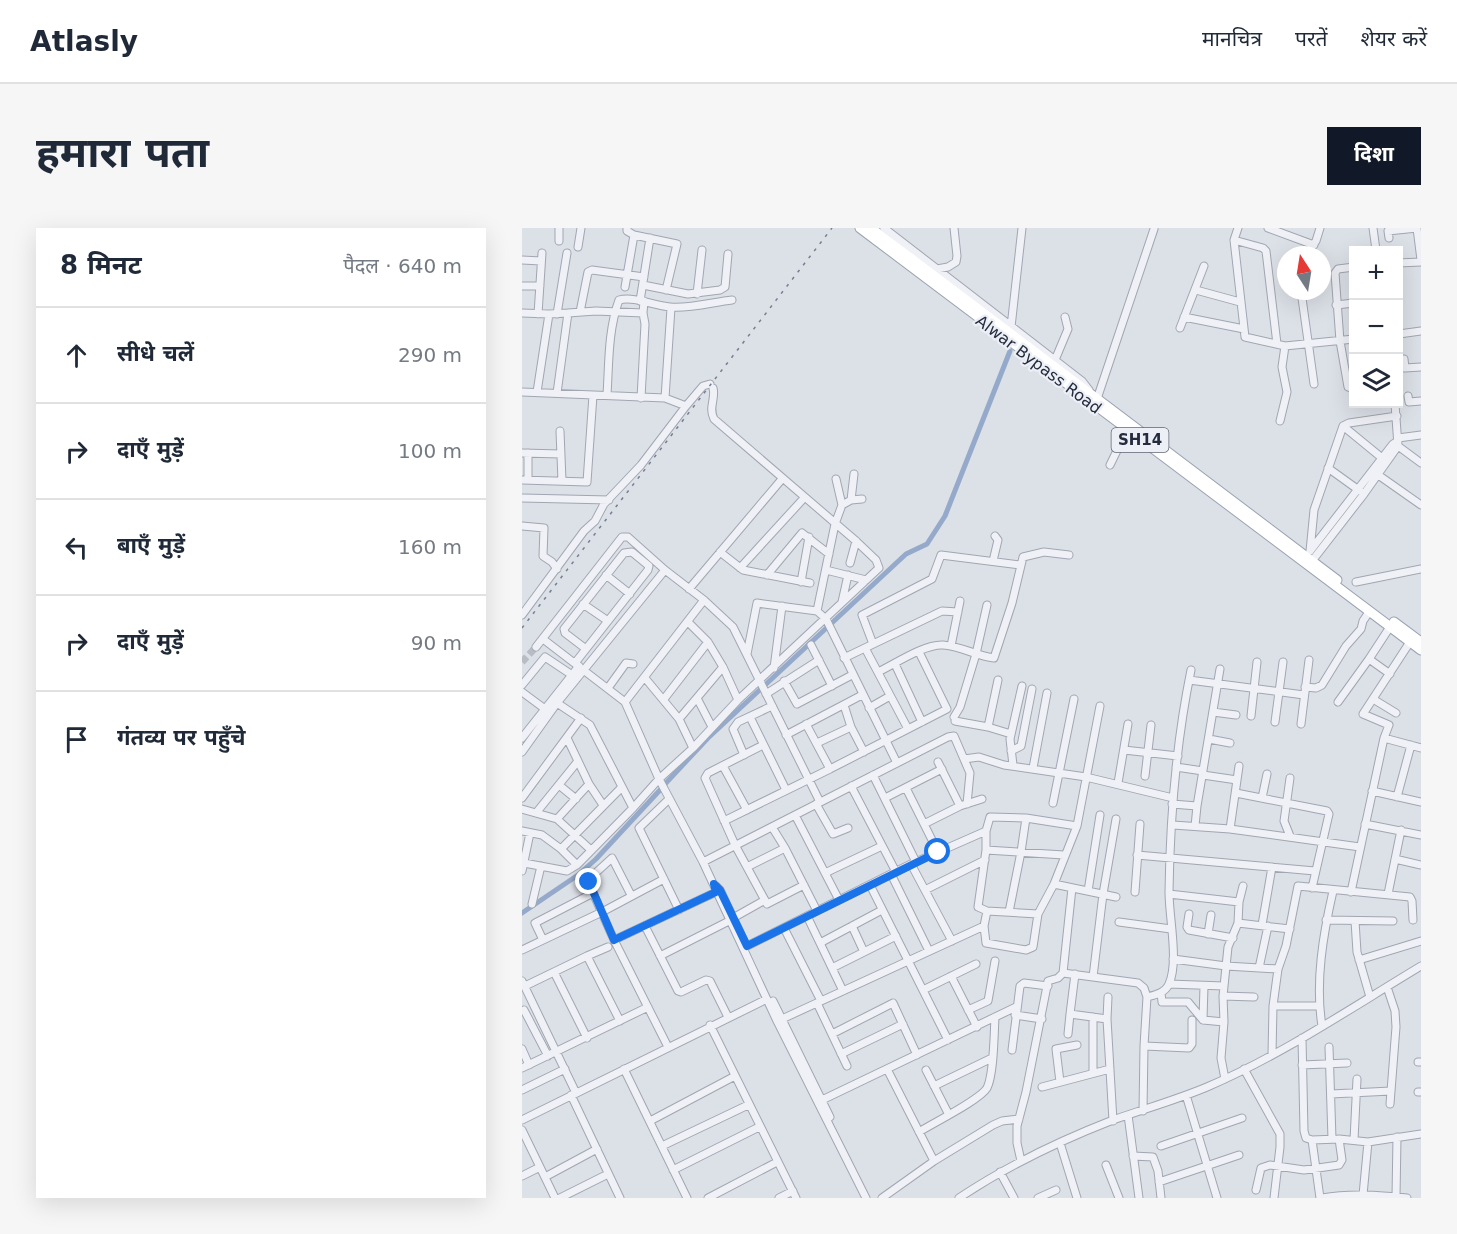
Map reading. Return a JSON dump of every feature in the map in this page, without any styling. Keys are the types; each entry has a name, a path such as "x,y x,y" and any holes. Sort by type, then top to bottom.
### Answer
{"main road":[{"name":"Alwar Bypass Road","path":"860,228 1127,430 1386,633 1407,647 1421,650"},
{"name":"Alwar Bypass Road","path":"871,228 1421,642"}],"street":[{"path":"559,228 559,241"},
{"path":"579,247 581,228"},
{"path":"627,228 627,231 634,235 677,244 666,290"},
{"path":"884,228 1082,381 1094,397"},
{"path":"936,269 948,267 956,262 954,228"},
{"path":"1011,327 1022,228"},
{"path":"1238,228 1234,240 1245,337 1281,345 1310,345 1349,340"},
{"path":"1268,228 1287,231 1314,245 1320,228"},
{"path":"1373,228 1375,246"},
{"path":"1389,238 1388,231 1417,228 1421,261 1403,263"},
{"path":"1094,397 1154,229"},
{"path":"625,287 634,235"},
{"path":"641,398 645,324 642,301 643,281 650,238"},
{"path":"1234,240 1263,248 1266,251 1287,392 1280,421"},
{"path":"697,294 702,250"},
{"path":"557,314 567,253"},
{"path":"580,312 588,272 592,270 627,274 666,290 697,294 725,287 728,254"},
{"path":"522,260 542,257 538,314"},
{"path":"1180,328 1204,266"},
{"path":"1349,268 1335,270 1340,341 1349,387"},
{"path":"522,286 540,286"},
{"path":"1196,290 1240,302"},
{"path":"607,395 614,312 619,300 622,298 642,301 671,308 732,300"},
{"path":"1303,300 1314,384"},
{"path":"1336,305 1349,303"},
{"path":"665,398 671,308"},
{"path":"557,393 568,313"},
{"path":"522,314 643,313"},
{"path":"537,392 549,314"},
{"path":"1055,360 1068,329 1065,317"},
{"path":"1184,317 1244,329"},
{"path":"1403,332 1421,331"},
{"path":"1404,359 1405,368 1421,367"},
{"path":"522,615 609,500 641,465 686,406 703,386 712,386 715,394 711,412 714,419 856,541 876,561 879,568 827,622 774,668"},
{"path":"522,392 665,398 686,406"},
{"path":"561,454 525,453 525,480 582,483 589,480 593,395"},
{"path":"1408,396 1409,402 1421,400"},
{"path":"1309,556 1398,442 1396,408"},
{"path":"1309,556 1314,510 1344,426 1349,423 1397,416"},
{"path":"1344,426 1382,458"},
{"path":"1110,465 1127,430"},
{"path":"560,431 562,481"},
{"path":"1375,473 1392,444 1421,435"},
{"path":"1398,442 1421,464"},
{"path":"1328,468 1361,492"},
{"path":"1375,473 1421,505"},
{"path":"851,500 854,474"},
{"path":"689,589 782,479"},
{"path":"817,611 835,524 842,505 836,479"},
{"path":"522,498 609,500"},
{"path":"740,568 804,498"},
{"path":"842,505 851,500 862,499"},
{"path":"522,526 544,528 543,556 557,569"},
{"path":"766,575 800,534 804,533 829,554"},
{"path":"993,561 998,540 995,536"},
{"path":"536,647 622,537 628,537 733,627 808,778 833,834 848,828"},
{"path":"801,582 809,537"},
{"path":"850,563 856,541"},
{"path":"522,752 557,703 579,666 586,649 649,568 632,552 624,553 564,629 565,633 586,649"},
{"path":"720,552 740,568 810,583"},
{"path":"878,672 938,645 995,657 1012,603 1023,557 1044,552 1068,555"},
{"path":"873,644 862,615 932,579 941,555 1020,565"},
{"path":"1356,582 1421,569"},
{"path":"522,738 579,666 665,570"},
{"path":"826,570 866,580"},
{"path":"606,575 630,594"},
{"path":"842,604 848,575"},
{"path":"624,702 704,600"},
{"path":"951,646 960,601"},
{"path":"584,604 608,621"},
{"path":"747,654 755,604 817,611 827,622 897,763"},
{"path":"964,805 970,773 954,736 955,719 976,654 987,605"},
{"path":"763,689 774,668 782,606"},
{"path":"844,658 942,611 958,612"},
{"path":"1189,680 1280,693 1316,688 1322,685 1346,646 1361,629 1366,617"},
{"path":"687,622 708,642 723,667 738,700"},
{"path":"1338,702 1386,633"},
{"path":"543,639 608,687 624,702 659,779 704,862 716,892 747,946 871,1198"},
{"path":"664,699 708,642"},
{"path":"811,645 832,686"},
{"path":"1352,892 1372,791 1389,725 1363,714 1407,647"},
{"path":"865,648 908,729"},
{"path":"919,652 947,709 955,719 1011,734"},
{"path":"522,685 545,657 572,675"},
{"path":"1369,659 1390,674"},
{"path":"530,833 523,867 541,866 567,871 577,865 738,700 784,681 819,660"},
{"path":"1301,724 1309,660"},
{"path":"1251,716 1257,662"},
{"path":"1275,722 1283,662"},
{"path":"608,687 626,663 633,664"},
{"path":"895,664 922,722"},
{"path":"679,719 723,667"},
{"path":"1196,826 1197,806 1220,669"},
{"path":"1147,997 1161,993 1169,984 1173,959 1169,894 1172,801 1183,708 1191,670"},
{"path":"784,681 797,704 852,675"},
{"path":"645,678 679,719 693,748"},
{"path":"988,727 998,680"},
{"path":"1013,765 1011,734 1022,686"},
{"path":"1021,746 1032,689"},
{"path":"522,692 545,709"},
{"path":"1033,768 1047,693"},
{"path":"786,735 862,695"},
{"path":"869,708 890,696"},
{"path":"697,698 712,727"},
{"path":"1053,802 1074,699"},
{"path":"1373,699 1396,712"},
{"path":"557,703 590,726 633,808"},
{"path":"844,705 851,727 864,752"},
{"path":"744,755 733,729 738,722 772,706"},
{"path":"987,911 984,926 986,943 1026,950 1033,946 1038,914 1054,884 1077,826 1100,706"},
{"path":"724,821 947,709"},
{"path":"1213,712 1236,715"},
{"path":"750,717 786,790"},
{"path":"522,798 581,718"},
{"path":"806,724 830,769"},
{"path":"1118,783 1128,724"},
{"path":"1145,776 1151,724"},
{"path":"817,743 851,727"},
{"path":"704,862 948,737 954,736"},
{"path":"567,738 589,784 603,805"},
{"path":"1384,738 1421,748"},
{"path":"1209,739 1230,743"},
{"path":"763,745 706,775 705,778 735,845 767,904 804,885"},
{"path":"1397,796 1411,745"},
{"path":"1011,752 1021,746 1037,749"},
{"path":"1124,750 1178,756"},
{"path":"964,759 979,757 1004,765 1060,772 1118,783 1172,801 1197,806"},
{"path":"536,813 578,761"},
{"path":"723,766 747,810"},
{"path":"885,798 906,788 940,766 964,805"},
{"path":"1230,829 1239,766"},
{"path":"1176,767 1237,780"},
{"path":"1262,798 1267,774"},
{"path":"873,775 925,890 952,941"},
{"path":"1290,778 1284,821 1290,836"},
{"path":"559,784 576,799"},
{"path":"557,819 589,784"},
{"path":"851,786 882,846 929,951"},
{"path":"561,849 621,788"},
{"path":"906,788 938,852"},
{"path":"1372,791 1421,802"},
{"path":"1236,793 1327,811 1329,814 1312,888"},
{"path":"669,799 639,828 679,910"},
{"path":"924,824 982,799"},
{"path":"522,809 557,819 591,850"},
{"path":"795,815 839,900"},
{"path":"1088,891 1100,815"},
{"path":"1038,914 987,911 978,907 985,860 986,831 990,817 1026,818 1077,826"},
{"path":"1009,912 1022,852 1026,818"},
{"path":"1093,977 1103,894 1116,819"},
{"path":"1135,892 1140,824"},
{"path":"1365,824 1421,835"},
{"path":"1173,825 1290,836 1360,847"},
{"path":"772,827 817,911"},
{"path":"1388,894 1401,830"},
{"path":"522,831 542,835 577,865"},
{"path":"747,946 893,873 986,831"},
{"path":"825,873 882,846"},
{"path":"747,867 785,848"},
{"path":"986,850 1064,855"},
{"path":"1137,855 1315,871"},
{"path":"631,896 612,858 589,879 614,940 668,1047"},
{"path":"1395,859 1421,865"},
{"path":"925,890 985,860"},
{"path":"532,904 541,866"},
{"path":"1258,968 1272,867"},
{"path":"522,949 602,912 664,879"},
{"path":"714,884 720,890 766,999 866,1198"},
{"path":"1054,884 1116,897"},
{"path":"870,885 948,1040"},
{"path":"1225,1079 1221,1058 1224,1022 1223,996 1228,947 1238,923 1239,902 1243,886"},
{"path":"1272,1054 1273,1006 1278,969 1290,929 1298,886 1410,897 1413,920"},
{"path":"1021,1161 1016,1133 1048,986 1050,980 1058,978 1063,973 1072,888"},
{"path":"1322,1026 1319,1006 1321,962 1326,920 1333,891"},
{"path":"614,940 716,892"},
{"path":"543,940 533,920 593,893"},
{"path":"1169,894 1239,902"},
{"path":"660,956 765,900"},
{"path":"820,943 882,910"},
{"path":"1189,914 1188,929 1233,938"},
{"path":"1208,934 1211,915"},
{"path":"807,916 843,991"},
{"path":"1326,920 1393,921"},
{"path":"1354,921 1359,960 1370,997"},
{"path":"1119,922 1171,929"},
{"path":"1238,923 1290,929"},
{"path":"645,926 679,992 706,980 710,981 728,1017"},
{"path":"852,926 864,952"},
{"path":"782,1019 984,926"},
{"path":"784,928 847,1066"},
{"path":"832,968 896,936"},
{"path":"1359,960 1421,941"},
{"path":"608,947 554,972 523,983 565,1069 573,1094 618,1197"},
{"path":"587,956 620,1021"},
{"path":"1173,959 1226,966 1278,969"},
{"path":"968,1010 988,1000 995,961"},
{"path":"923,990 976,964"},
{"path":"959,1198 1000,1172 1060,1143 1113,1120 1143,1111 1225,1079 1302,1038 1421,966"},
{"path":"554,972 587,1038"},
{"path":"1063,973 1138,983 1144,988 1147,997 1143,1111"},
{"path":"1068,1034 1075,975"},
{"path":"951,976 976,1027"},
{"path":"1012,1050 1015,1011 1022,984 1048,986"},
{"path":"1169,984 1224,986"},
{"path":"1203,1020 1204,986"},
{"path":"1386,987 1395,1011 1396,1027 1390,1104"},
{"path":"1161,993 1162,1002 1188,1002 1203,1020 1224,1022"},
{"path":"1223,996 1254,998"},
{"path":"1108,997 1107,1019 1113,1120"},
{"path":"522,1120 766,999"},
{"path":"832,1034 893,1003 917,1055"},
{"path":"534,1006 523,1011 548,1056"},
{"path":"1273,1006 1319,1006"},
{"path":"522,1049 525,1066 557,1053 648,1007"},
{"path":"822,1100 995,1017 1015,1011 1042,1019"},
{"path":"1070,1014 1107,1019"},
{"path":"919,1132 973,1100 986,1089 990,1079 995,1017"},
{"path":"1093,1017 1093,1073"},
{"path":"1144,1046 1189,1048 1192,1040 1192,1020"},
{"path":"841,1054 903,1024"},
{"path":"710,1026 794,1195 779,1198"},
{"path":"1302,1038 1306,1138 1368,1142 1421,1134"},
{"path":"1060,1082 1056,1049 1077,1045"},
{"path":"1256,1190 1261,1168 1266,1165 1299,1170 1341,1163 1335,1139 1329,1047"},
{"path":"934,1086 992,1058"},
{"path":"1302,1065 1347,1063"},
{"path":"522,1090 565,1069"},
{"path":"624,1069 687,1198"},
{"path":"887,1069 934,1161"},
{"path":"1042,1087 1110,1069"},
{"path":"1244,1069 1280,1134 1274,1198"},
{"path":"926,1070 948,1113"},
{"path":"650,1121 735,1076"},
{"path":"1354,1140 1357,1079"},
{"path":"1331,1094 1391,1091"},
{"path":"1186,1095 1217,1198"},
{"path":"662,1146 748,1104"},
{"path":"1128,1115 1139,1198"},
{"path":"1161,1146 1242,1118"},
{"path":"882,1198 934,1161 993,1125 1002,1121 1019,1119"},
{"path":"673,1170 759,1126"},
{"path":"522,1130 557,1198 608,1174"},
{"path":"1396,1197 1397,1137"},
{"path":"1312,1140 1321,1198 1363,1195 1407,1198"},
{"path":"1363,1195 1368,1142"},
{"path":"1060,1143 1077,1198"},
{"path":"545,1177 597,1149"},
{"path":"1160,1182 1239,1155"},
{"path":"1133,1156 1154,1156 1161,1198"},
{"path":"708,1198 777,1162"},
{"path":"1106,1165 1119,1198"},
{"path":"522,1176 540,1167"},
{"path":"1000,1172 1014,1198"},
{"path":"1038,1198 1056,1191"}],"waterway":[{"path":"665,784 708,738 906,554 927,544 945,516 1010,351"},
{"path":"522,913 578,875 596,859 660,790"}],"tunnel":[{"path":"522,662 536,647"}],"railway":[{"path":"522,628 832,228"}],"route":[{"path":"589,882 614,940 716,892 714,884 720,890 747,946 938,852"}]}
